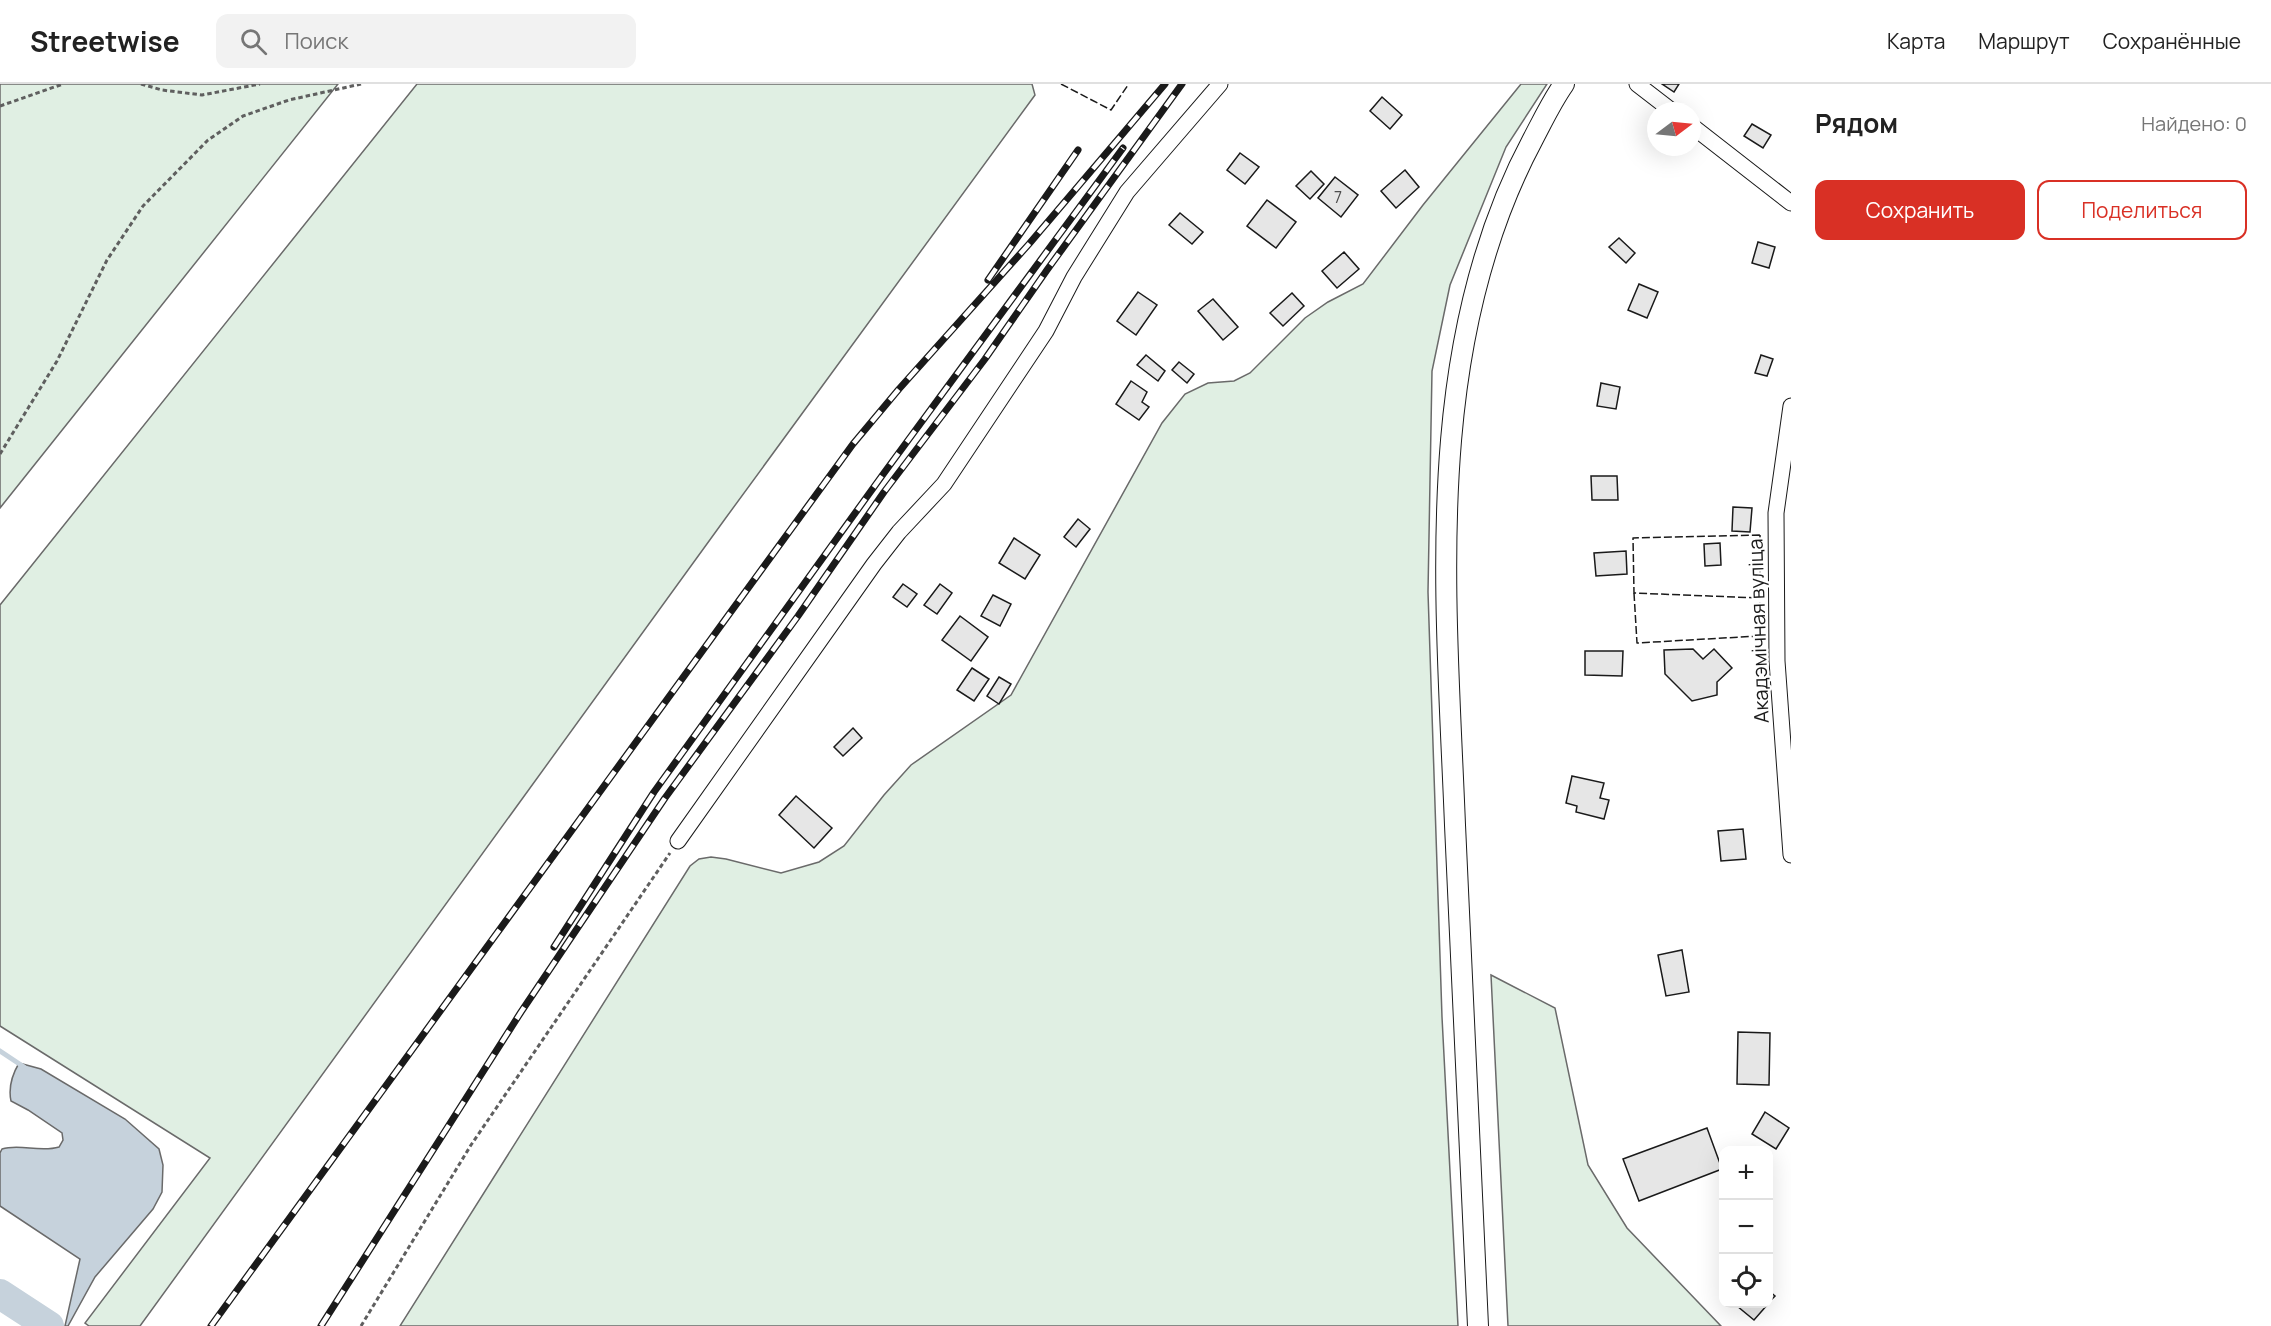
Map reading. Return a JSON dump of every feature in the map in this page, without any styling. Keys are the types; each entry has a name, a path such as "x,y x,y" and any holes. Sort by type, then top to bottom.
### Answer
{"street":[{"path":"678,841 874,564 899,532 944,484 1046,331 1074,277 1127,192 1220,84"},
{"path":"1478,1326 1449,656 1447,504 1453,426 1470,308 1501,206 1522,159 1554,98 1564,84"},
{"path":"1637,84 1660,102"},
{"path":"1701,133 1791,203"},
{"name":"Акадэмічная вуліца","path":"1791,406 1776,513 1777,661 1791,855"}],"path":[{"path":"0,106 63,84"},
{"path":"141,84 162,90 202,95 260,84"},
{"path":"0,454 57,361 107,260 142,206 208,140 243,116 289,100 361,84"},
{"path":"361,1326 471,1145 678,841"}],"green space":[{"path":"0,84 338,84 0,508"},
{"path":"417,84 1032,84 1035,95 140,1326 89,1326 85,1323 210,1158 0,1026 0,605"},
{"path":"1521,84 1547,84 1506,147 1450,285 1432,371 1428,592 1442,1017 1458,1326 400,1326 690,866 699,859 711,857 781,873 819,862 844,846 911,765 1011,695 1162,423 1185,394 1208,383 1234,381 1250,373 1305,318 1328,302 1363,284 1423,205"},
{"path":"1491,975 1555,1008 1588,1165 1627,1228 1721,1326 1508,1326"}],"shaded area":[{"path":"19,1063 41,1069 125,1119 159,1149 163,1165 162,1192 153,1209 95,1277 68,1326 65,1326 80,1259 0,1206 0,1153 2,1149 16,1147 52,1149 59,1147 63,1140 62,1133 11,1101 11,1081"}],"building":[{"path":"1662,84 1679,84 1674,92"},
{"path":"1382,97 1402,115 1390,129 1370,111"},
{"path":"1752,124 1771,135 1763,148 1744,136"},
{"path":"1240,153 1259,167 1245,184 1227,170"},
{"path":"1405,170 1419,187 1396,208 1381,191"},
{"path":"1311,171 1324,184 1310,199 1296,186"},
{"path":"1335,177 1358,195 1341,217 1318,198"},
{"path":"1267,200 1296,222 1276,248 1247,226"},
{"path":"1180,213 1203,232 1192,244 1169,225"},
{"path":"1619,238 1635,253 1626,263 1609,247"},
{"path":"1758,242 1775,247 1769,268 1752,263"},
{"path":"1344,252 1359,269 1337,288 1322,271"},
{"path":"1639,284 1658,292 1647,318 1628,310"},
{"path":"1138,292 1157,305 1136,335 1117,321"},
{"path":"1292,293 1304,306 1283,326 1270,313"},
{"path":"1213,299 1238,327 1223,340 1198,311"},
{"path":"1146,355 1165,371 1158,381 1137,365"},
{"path":"1761,355 1773,359 1767,376 1755,373"},
{"path":"1179,362 1194,374 1187,383 1172,370"},
{"path":"1131,381 1147,392 1142,402 1149,407 1139,420 1116,404"},
{"path":"1601,383 1620,387 1616,409 1597,406"},
{"path":"1591,476 1617,476 1618,500 1592,500"},
{"path":"1733,507 1752,508 1750,532 1732,531"},
{"path":"1078,519 1090,529 1076,547 1064,537"},
{"path":"1014,538 1040,555 1025,579 999,563"},
{"path":"1720,543 1721,565 1705,566 1704,544"},
{"path":"1626,551 1627,574 1596,576 1594,553"},
{"path":"903,584 917,594 907,607 893,597"},
{"path":"940,584 952,593 937,614 924,605"},
{"path":"993,595 1011,604 1000,626 981,616"},
{"path":"960,616 988,637 971,661 942,640"},
{"path":"1693,649 1703,659 1714,649 1732,668 1717,682 1717,695 1692,701 1665,674 1664,650"},
{"path":"1585,651 1623,651 1622,676 1585,675"},
{"path":"972,668 989,679 974,701 957,690"},
{"path":"999,677 1011,684 999,704 987,696"},
{"path":"853,728 862,738 843,756 834,747"},
{"path":"1572,776 1604,783 1600,798 1609,800 1604,819 1576,812 1577,806 1566,803"},
{"path":"796,796 832,828 814,848 779,815"},
{"path":"1743,829 1746,859 1721,861 1718,831"},
{"path":"1682,950 1689,992 1666,996 1658,955"},
{"path":"1738,1032 1770,1033 1769,1085 1737,1084"},
{"path":"1765,1112 1789,1128 1776,1149 1752,1134"},
{"path":"1707,1128 1719,1161 1719,1170 1639,1201 1623,1159"},
{"path":"1739,1308 1764,1308 1754,1320"}],"waterway":[{"path":"0,1051 24,1067"},
{"path":"0,1294 49,1326"}],"railway":[{"path":"211,1326 853,444 899,389 1029,244 1165,84"},
{"path":"321,1326 521,1012 665,798 798,616 884,492 985,359 1182,84"},
{"path":"554,947 654,792 884,473 1123,148"},
{"path":"988,280 1078,150"}],"fence":[{"path":"1061,84 1111,110 1128,85"},
{"path":"1760,535 1760,598 1634,593 1633,538 1760,535"},
{"path":"1634,593 1637,643 1759,636 1760,598"}]}
